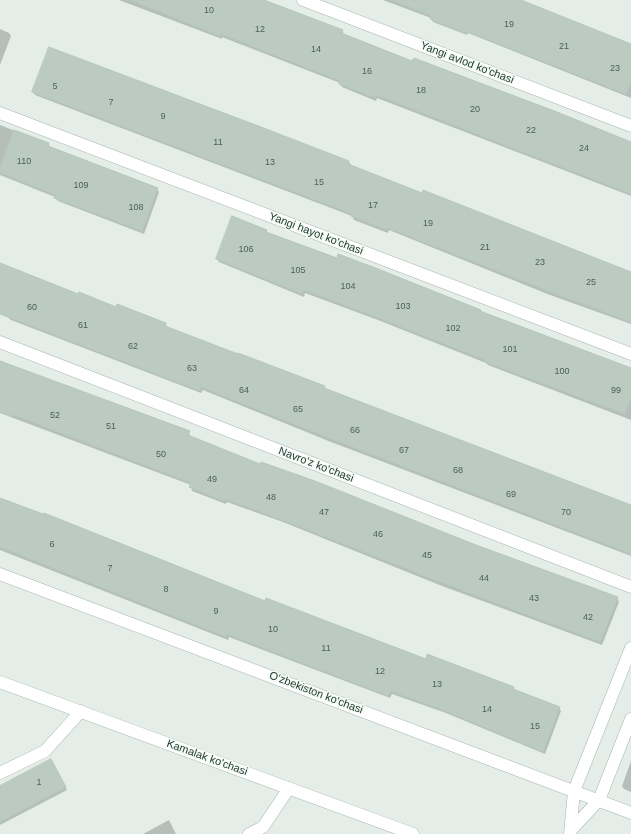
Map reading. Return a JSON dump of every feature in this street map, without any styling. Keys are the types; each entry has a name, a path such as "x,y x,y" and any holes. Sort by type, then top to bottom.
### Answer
{"street":[{"name":"Yangi avlod ko'chasi","path":"303,0 631,126"},
{"name":"Yangi hayot ko'chasi","path":"0,113 631,354"},
{"name":"Navro'z ko'chasi","path":"0,342 631,587"},
{"name":"O'zbekiston ko'chasi","path":"0,574 631,813"},
{"path":"570,832 574,791 631,648"},
{"name":"Kamalak ko'chasi","path":"0,682 414,834"},
{"path":"0,773 45,751 81,712"},
{"path":"570,832 599,800 631,719"},
{"path":"249,834 263,827 289,788"}],"building":[{"path":"131,0 264,0 343,30 341,33 412,61 414,58 557,112 631,142 631,194 376,95 375,98 339,84 340,81 221,34 220,36"},
{"path":"392,0 521,0 631,44 631,81 626,94 466,31 465,33 430,19 431,16"},
{"path":"49,47 349,161 348,164 422,193 423,190 631,272 631,322 388,228 387,230 351,216 352,214 32,92"},
{"path":"14,130 49,143 48,146 158,188 142,231 54,198 55,195 0,173 0,168"},
{"path":"232,216 267,230 266,232 337,258 338,254 373,267 481,310 480,311 631,368 631,398 625,414 485,362 485,360 376,317 304,290 302,294 216,259"},
{"path":"0,263 78,294 79,292 116,307 117,304 166,323 165,326 325,386 324,388 631,505 631,554 329,438 201,387 200,391 0,314"},
{"path":"0,361 190,431 188,435 260,464 261,462 315,481 476,545 618,597 600,642 440,582 280,519 225,499 224,501 189,487 191,483 14,415 13,417 0,412"},
{"path":"0,498 43,514 44,513 265,601 266,598 426,659 427,654 514,687 513,689 560,707 543,752 443,710 390,691 388,696 227,634 226,637 0,547"},
{"path":"51,759 66,787 0,822 0,786"}]}
